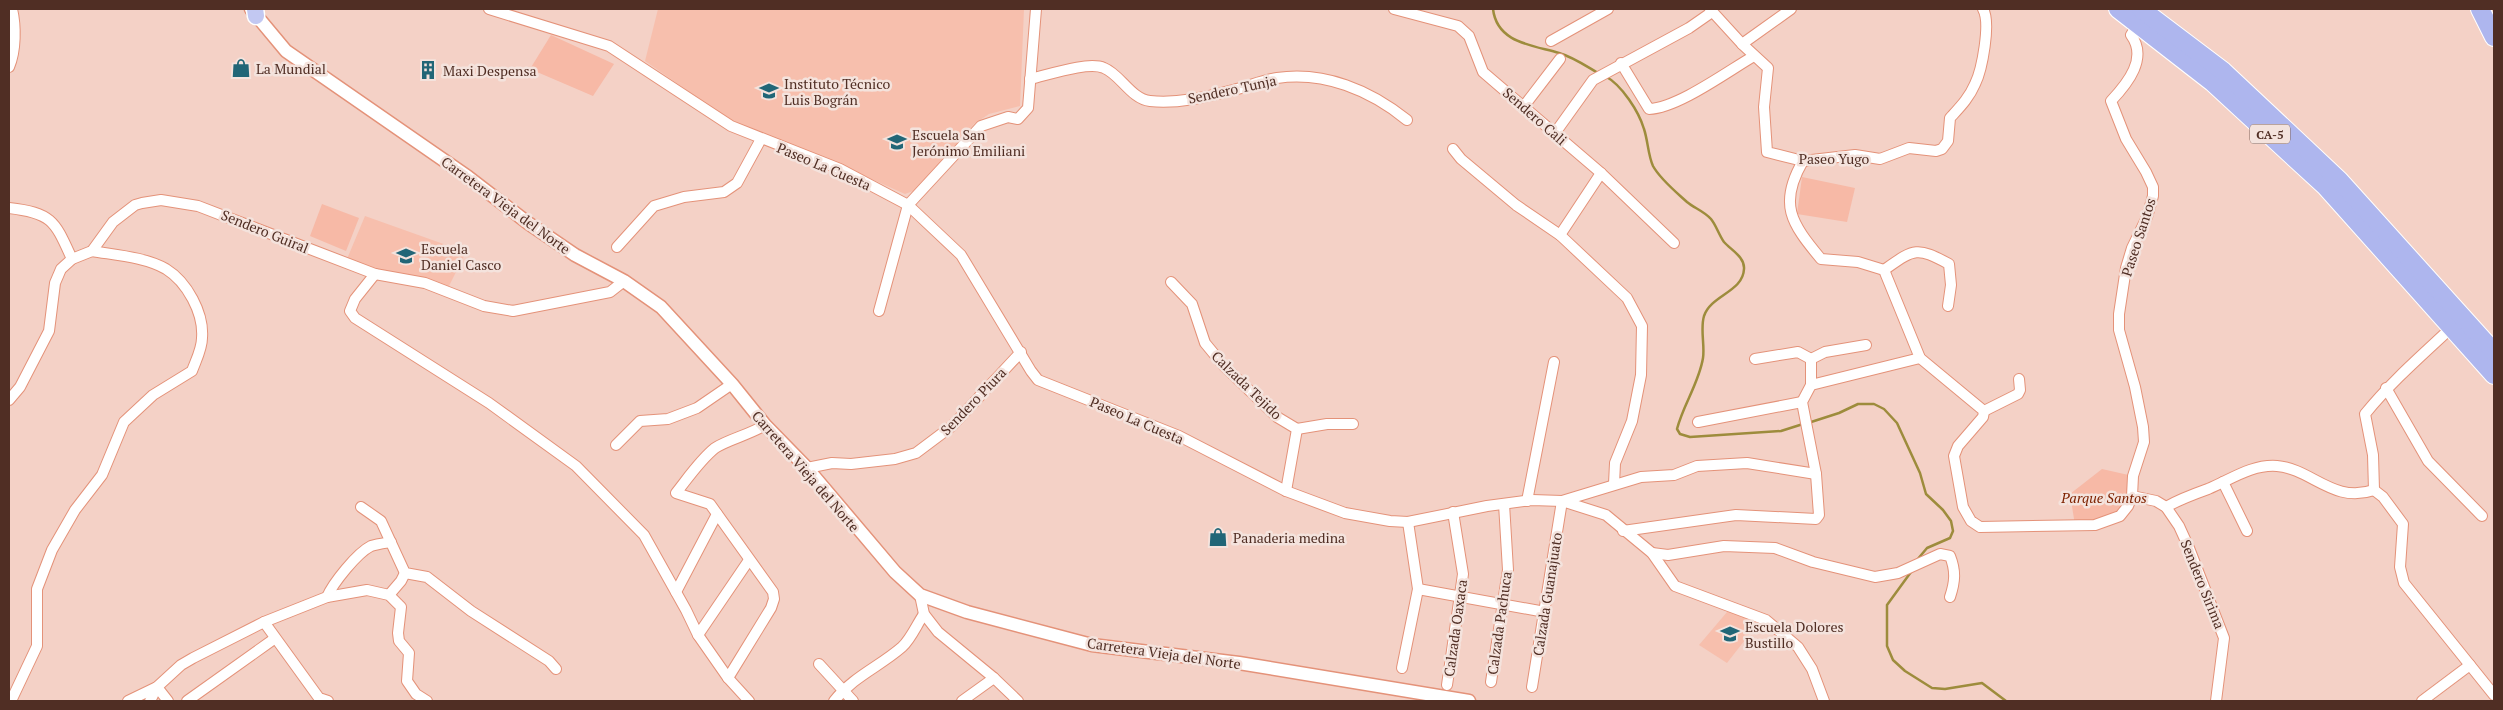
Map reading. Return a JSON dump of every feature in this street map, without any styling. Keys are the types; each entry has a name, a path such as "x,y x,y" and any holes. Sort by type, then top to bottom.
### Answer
{"highway":[{"name":"CA-5","path":"2118,9 2139,17 2223,71 2279,122 2339,180 2494,352"},
{"path":"2480,9 2493,35"},
{"name":"CA-5","path":"2139,17 2326,187 2494,375"},
{"path":"2411,260 2494,342"}],"street":[{"path":"9,67 12,59 14,19 12,9"},
{"name":"Paseo La Cuesta","path":"488,9 610,46 730,126 840,170 908,205 961,255 1038,380 1179,436 1286,491 1345,514 1408,522 1453,512 1504,504 1527,501 1562,501 1606,515 1623,531 1652,553 1675,586 1734,606 1766,620 1792,642 1812,669 1824,701"},
{"name":"Sendero Cali","path":"1394,9 1458,26 1469,36 1483,72 1601,173 1674,243"},
{"path":"1550,41 1608,9"},
{"path":"1742,44 1791,9"},
{"name":"Paseo Yugo","path":"1711,10 1742,44 1768,68 1764,107 1767,152 1803,161 1855,155 1880,159 1909,148 1936,151 1942,149 1950,136 1950,118 1966,101 1976,82 1984,52 1987,23 1984,9"},
{"path":"878,311 908,205 981,126 1008,117 1018,119 1028,108 1036,10"},
{"path":"1554,133 1593,80 1621,63 1689,28 1711,10"},
{"name":"Carretera Vieja del Norte","path":"254,11 286,50 468,177 575,256 624,281 661,307 732,384 765,425 807,468 895,572 920,595 967,612 1092,645 1239,663 1469,701"},
{"name":"Paseo Santos","path":"2132,496 2133,476 2144,442 2143,427 2135,387 2119,330 2119,314 2126,268 2132,248 2147,217 2154,196 2150,180 2126,139 2111,101 2134,72 2139,50 2131,35 2139,17"},
{"path":"1621,63 1649,109 1660,109 1708,84 1754,56"},
{"path":"1524,106 1560,59"},
{"name":"Sendero Tunja","path":"1030,79 1094,65 1105,68 1148,101 1155,101 1200,98 1276,78 1311,76 1352,87 1378,99 1407,120"},
{"path":"617,247 654,206 684,197 724,192 737,183 761,139"},
{"path":"1453,149 1461,159 1516,205 1560,235 1627,298 1642,326 1641,375 1632,421 1615,463 1614,484"},
{"path":"1803,161 1795,175 1788,198 1794,219 1806,241 1820,259 1858,262 1884,270 1916,251 1927,252 1949,264 1952,286 1948,306"},
{"path":"1560,235 1601,173"},
{"name":"Sendero Guiral","path":"92,251 113,222 135,204 161,200 198,206 220,213 375,274 425,283 484,306 513,311 610,292 624,281"},
{"path":"9,208 50,219 57,226 72,259"},
{"path":"9,400 20,386 49,331 55,283 61,269 72,259 92,251 148,262 166,270 180,282 192,298 202,327 202,340 192,371 153,394 124,422 102,474 75,510 52,550 37,589 37,646 10,701"},
{"path":"1884,270 1920,358 1984,411"},
{"path":"375,274 355,299 350,311 355,318 489,403 576,466 644,535 698,635 728,678 749,701"},
{"name":"Calzada Tejido","path":"1171,282 1192,304 1205,343 1224,366 1277,417 1297,429"},
{"path":"2374,490 2373,455 2365,414 2386,388 2452,328"},
{"path":"1811,359 1825,352 1866,345"},
{"name":"Sendero Piura","path":"807,468 832,463 851,464 895,459 916,454 952,426 1021,352"},
{"path":"1755,359 1798,352 1811,359"},
{"path":"1811,385 1920,358"},
{"path":"1623,531 1736,514 1816,519 1820,515 1820,509 1816,474 1802,402 1811,385 1811,359"},
{"path":"1527,501 1554,362"},
{"path":"1984,411 2018,394 2020,390 2019,379"},
{"path":"616,445 640,422 668,419 697,408 732,384"},
{"path":"2386,388 2428,461 2482,516"},
{"path":"1698,422 1802,402"},
{"path":"1984,411 1983,417 1958,446 1954,456 1962,507 1970,521 1980,527 2095,525 2120,516 2128,506 2132,496 2156,501 2166,507 2242,473 2276,466 2298,471 2335,490 2366,493 2374,490"},
{"path":"1286,491 1297,429 1327,424 1353,424"},
{"path":"728,678 774,599 773,592 710,504 676,493 699,464 716,448 751,434 765,425"},
{"path":"1562,501 1641,477 1674,474 1697,466 1747,463 1816,474"},
{"path":"2223,482 2247,531"},
{"path":"2374,490 2383,497 2403,524 2400,567 2404,582 2494,695"},
{"name":"Calzada Guanajuato","path":"1532,687 1562,501"},
{"name":"Calzada Pachuca","path":"1491,682 1508,570 1504,504"},
{"path":"361,506 381,521 404,573 402,581 390,595"},
{"name":"Sendero Sirima","path":"2166,507 2179,526 2190,548 2224,638 2216,701"},
{"name":"Calzada Oaxaca","path":"1447,685 1463,574 1453,512"},
{"path":"676,592 717,514"},
{"path":"1402,668 1418,589 1408,522"},
{"path":"327,597 344,570 371,546 391,542"},
{"path":"1652,553 1668,555 1724,546 1775,548 1813,562 1875,577 1898,573 1940,554 1950,556 1954,567 1954,585 1950,597"},
{"path":"698,635 749,560"},
{"path":"404,573 427,577 471,611 549,661 556,669"},
{"path":"1418,589 1545,612"},
{"path":"133,700 157,687 181,665 264,622 327,597 367,590 390,595 401,608 398,633 399,641 409,653 407,681 416,694 427,701"},
{"path":"920,595 924,614 938,632 994,678 1018,701"},
{"path":"834,701 863,672 903,646 924,614"},
{"path":"264,622 274,639 321,700"},
{"path":"187,701 274,639"},
{"path":"819,664 853,701"},
{"path":"2422,701 2470,665"},
{"path":"962,701 994,678"},
{"path":"150,701 157,687"},
{"path":"157,687 168,701"}],"shaded area":[{"name":"Instituto Técnico Luis Bográn","path":"658,9 1024,9 1020,106 989,114 974,124 916,190 905,194 831,161 731,121 645,61"},
{"name":"Escuela Daniel Casco","path":"365,216 466,252 447,290 373,271 347,259"},
{"name":"Escuela Dolores Bustillo","path":"1733,605 1759,622 1727,663 1699,645"}],"green space":[{"path":"551,35 614,64 593,96 530,69"},
{"path":"1802,177 1855,188 1847,222 1797,214"},
{"path":"322,204 359,218 346,251 310,236"},
{"name":"Parque Santos","path":"2102,469 2133,476 2134,484 2120,516 2075,525 2070,494"}],"waterway":[{"path":"1493,9 1501,29 1517,41 1559,53 1598,73"},
{"path":"1605,76 1623,92 1642,122 1651,162 1656,171 1687,202 1711,219 1724,242 1740,257 1744,265 1742,277 1738,283 1713,303 1704,316 1701,367 1677,429 1680,434 1690,437 1781,431 1803,424"},
{"path":"1808,423 1839,413 1858,404 1874,404 1884,409 1897,423 1920,473 1926,494 1943,510 1951,521 1953,531 1950,538 1927,548 1917,560"},
{"path":"1911,572 1887,605 1887,646 1893,660 1905,671 1932,688 1945,689 1982,683 2006,701"}],"place":[{"name":"La Mundial","path":"241,68"},
{"name":"Maxi Despensa","path":"428,70"},
{"name":"Instituto Técnico Luis Bográn","path":"769,91"},
{"name":"Escuela San Jerónimo Emiliani","path":"897,142"},
{"name":"Escuela Daniel Casco","path":"406,256"},
{"name":"Panaderia medina","path":"1218,537"},
{"name":"Escuela Dolores Bustillo","path":"1730,634"}]}
